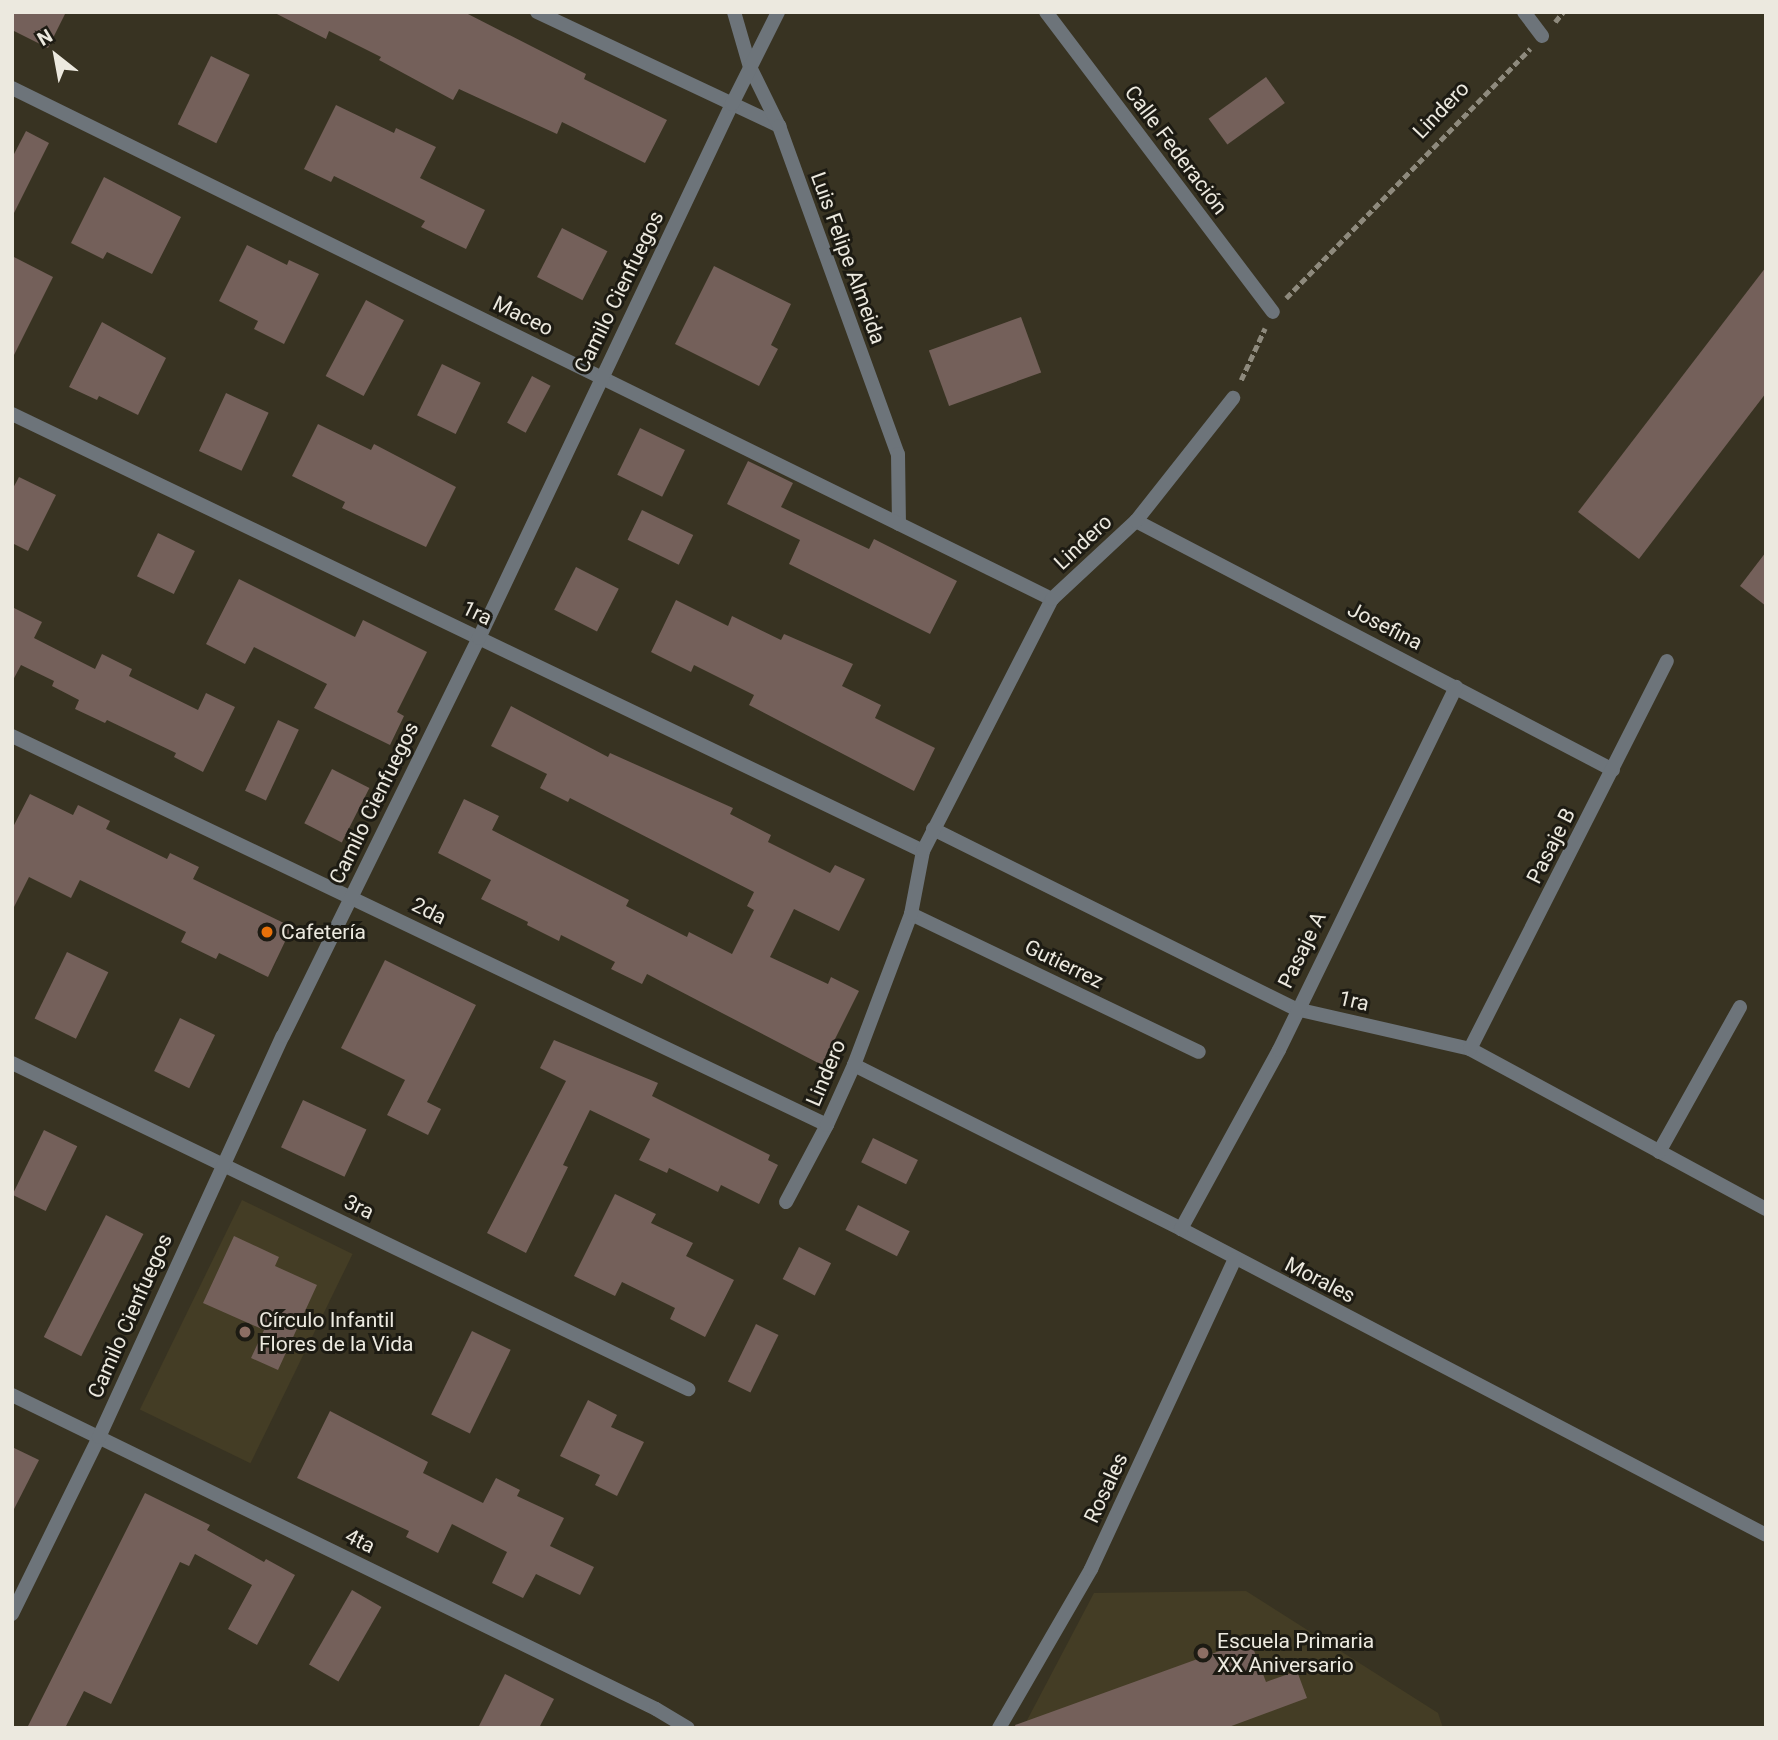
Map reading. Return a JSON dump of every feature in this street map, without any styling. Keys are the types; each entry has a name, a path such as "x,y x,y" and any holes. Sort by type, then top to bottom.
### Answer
{"street":[{"path":"537,12 779,126"},
{"name":"Luis Felipe Almeida","path":"734,12 750,67 779,126 898,454 899,524"},
{"name":"Camilo Cienfuegos","path":"12,1614 99,1437 222,1164 479,638 778,12"},
{"name":"Calle Federación","path":"1046,12 1273,312"},
{"path":"1524,12 1542,36"},
{"name":"Maceo","path":"12,88 1052,599"},
{"name":"Lindero","path":"786,1202 827,1125 854,1065 911,914 923,851 1052,599 1136,521 1233,398"},
{"name":"1ra","path":"12,414 923,851"},
{"name":"Josefina","path":"1136,521 1613,770"},
{"name":"Pasaje B","path":"1470,1049 1667,661"},
{"name":"Pasaje A","path":"1181,1229 1279,1050 1296,1009 1456,687"},
{"name":"2da","path":"12,736 827,1125"},
{"name":"1ra","path":"933,829 1296,1009 1470,1049 1766,1209"},
{"name":"Gutierrez","path":"911,914 1199,1052"},
{"path":"1659,1152 1740,1007"},
{"name":"3ra","path":"12,1063 688,1389"},
{"name":"Morales","path":"854,1065 1181,1229 1766,1535"},
{"name":"Rosales","path":"999,1728 1091,1569 1235,1259"},
{"name":"4ta","path":"12,1395 656,1709 688,1728"}],"path":[{"name":"Lindero","path":"1233,398 1273,312 1563,12"}],"shaded area":[{"name":"Círculo Infantil Flores de la Vida","path":"242,1200 353,1254 250,1463 140,1409"},
{"name":"Escuela Primaria XX Aniversario","path":"1246,1591 1438,1713 1443,1728 1023,1728 1094,1593"}],"building":[{"path":"12,12 66,12 48,48 12,30"},
{"path":"273,12 464,12 586,74 584,79 667,120 645,163 562,122 557,134 459,89 453,100 379,60 381,57 329,31 326,39"},
{"path":"211,56 250,75 216,143 178,124"},
{"path":"1266,77 1285,103 1227,145 1209,119"},
{"path":"336,105 394,133 396,128 436,147 420,178 485,210 466,249 421,227 425,221 334,176 331,182 304,169"},
{"path":"26,131 49,143 12,217 12,158"},
{"path":"104,177 181,217 152,274 107,252 103,259 71,243"},
{"path":"562,228 607,251 582,300 537,277"},
{"path":"247,245 287,265 289,260 319,274 284,344 254,329 258,321 219,301"},
{"path":"12,256 53,277 12,359"},
{"path":"714,266 791,304 771,345 778,349 759,386 675,344"},
{"path":"1766,267 1766,393 1639,559 1578,512"},
{"path":"366,300 404,320 364,396 326,376"},
{"path":"1021,317 1041,372 949,406 929,351"},
{"path":"102,322 166,358 138,415 99,396 97,400 69,387"},
{"path":"442,364 481,383 456,434 417,415"},
{"path":"532,376 551,386 526,433 507,423"},
{"path":"226,393 269,413 242,471 199,451"},
{"path":"318,424 371,450 374,444 456,487 426,547 342,508 345,502 292,476"},
{"path":"640,428 685,450 662,497 617,475"},
{"path":"748,461 793,483 781,507 869,549 874,539 957,581 930,634 789,564 800,540 727,504"},
{"path":"19,477 56,495 28,551 12,543 12,490"},
{"path":"642,510 693,535 679,565 628,540"},
{"path":"158,533 195,551 174,594 137,576"},
{"path":"1766,552 1766,606 1740,586"},
{"path":"576,567 619,589 597,632 554,610"},
{"path":"239,579 355,637 363,620 427,652 397,712 404,716 390,745 314,708 327,684 254,647 245,664 206,644"},
{"path":"676,600 728,626 732,616 781,640 784,634 853,664 842,686 881,705 875,718 935,748 914,791 749,705 754,695 694,665 691,672 651,652"},
{"path":"12,607 42,622 34,638 95,669 102,654 132,669 129,676 198,710 206,693 235,707 203,772 174,757 176,753 107,720 105,723 75,709 79,700 52,686 54,681 21,665 12,682"},
{"path":"511,706 608,757 610,753 733,808 730,814 771,835 768,842 830,873 835,865 865,879 839,931 794,909 770,957 828,984 831,977 859,991 822,1065 647,974 642,984 611,969 615,962 561,935 559,941 527,925 528,922 481,899 491,880 438,853 464,799 499,816 492,830 629,900 626,906 687,937 689,932 732,954 754,910 747,906 754,892 570,798 568,802 540,788 547,774 491,746"},
{"path":"278,720 299,730 266,800 245,791"},
{"path":"332,769 369,788 342,842 304,823"},
{"path":"30,794 73,815 78,805 110,821 106,829 167,859 170,853 199,867 193,879 292,927 268,977 219,953 216,959 181,942 186,932 80,880 71,898 29,877 12,911 12,829"},
{"path":"67,952 108,972 76,1039 35,1019"},
{"path":"385,960 476,1005 427,1102 441,1109 428,1135 387,1115 405,1080 341,1048"},
{"path":"180,1018 215,1035 189,1088 154,1071"},
{"path":"554,1040 658,1083 652,1096 770,1155 768,1160 778,1165 759,1204 721,1185 718,1192 669,1168 667,1173 639,1160 650,1139 590,1110 563,1165 568,1167 526,1253 487,1233 566,1081 540,1068"},
{"path":"303,1100 366,1130 344,1177 281,1147"},
{"path":"44,1130 77,1146 46,1211 12,1195"},
{"path":"873,1138 918,1160 906,1184 861,1162"},
{"path":"615,1194 656,1214 651,1223 693,1243 686,1256 734,1280 705,1337 670,1319 675,1308 622,1282 615,1296 574,1276"},
{"path":"858,1205 910,1231 897,1256 845,1230"},
{"path":"106,1215 143,1234 81,1356 44,1337"},
{"path":"234,1236 279,1257 275,1266 317,1285 278,1370 251,1358 264,1330 203,1303"},
{"path":"799,1247 831,1263 815,1295 783,1279"},
{"path":"756,1324 778,1335 750,1392 728,1382"},
{"path":"472,1331 511,1350 470,1433 431,1415"},
{"path":"588,1400 617,1415 611,1427 644,1442 617,1496 595,1485 600,1475 560,1456"},
{"path":"330,1411 428,1462 423,1473 483,1503 496,1478 520,1490 517,1496 564,1518 550,1546 594,1567 580,1595 536,1574 523,1598 492,1583 507,1552 452,1524 438,1553 406,1537 409,1531 297,1478"},
{"path":"12,1447 39,1460 12,1513"},
{"path":"145,1493 210,1525 207,1530 264,1562 266,1559 295,1575 257,1645 228,1629 252,1585 195,1554 189,1566 180,1562 111,1704 84,1691 65,1728 27,1728"},
{"path":"352,1590 381,1607 338,1681 309,1664"},
{"path":"1250,1640 1266,1682 1297,1671 1307,1698 1226,1728 1016,1728 1015,1725"},
{"path":"505,1674 554,1699 539,1728 478,1728"}],"place":[{"name":"Cafetería","path":"267,932"},
{"name":"Círculo Infantil Flores de la Vida","path":"245,1332"},
{"name":"Escuela Primaria XX Aniversario","path":"1203,1653"}]}
